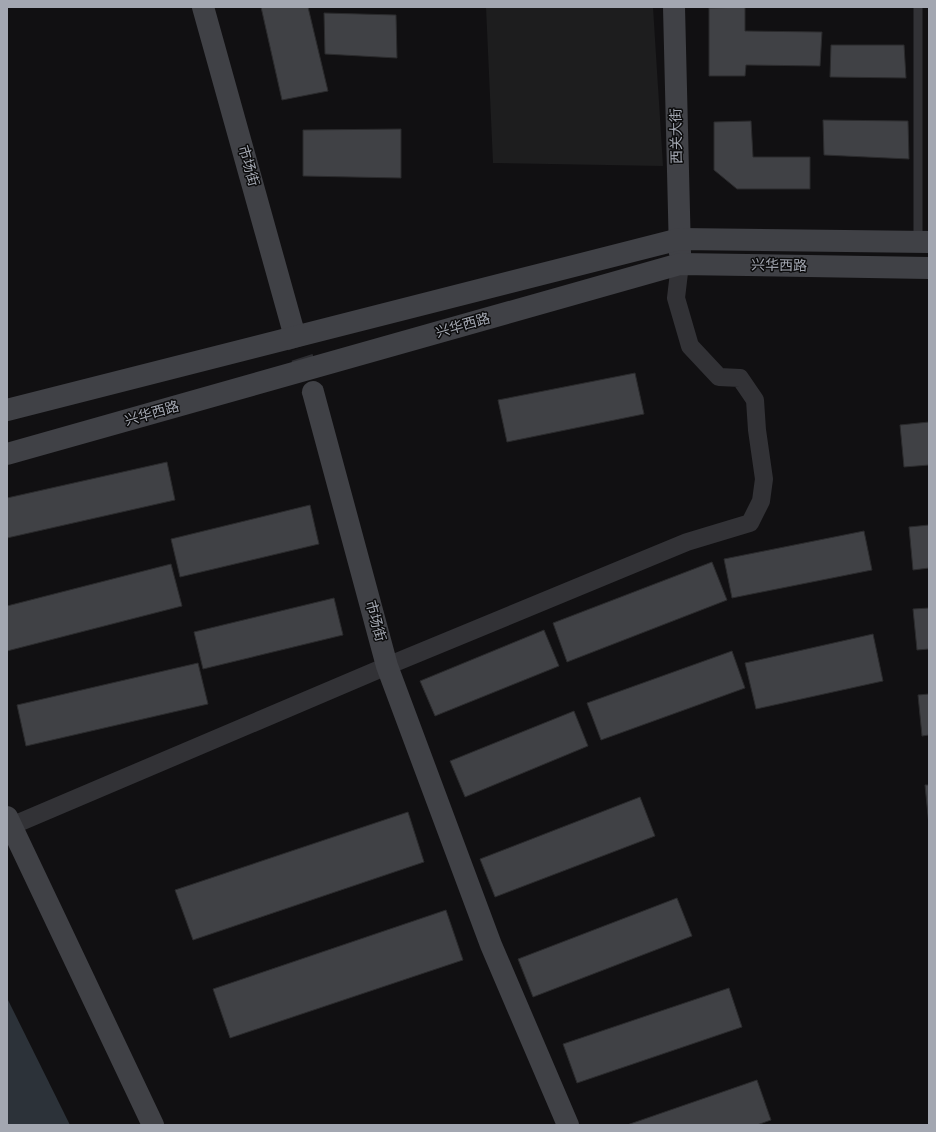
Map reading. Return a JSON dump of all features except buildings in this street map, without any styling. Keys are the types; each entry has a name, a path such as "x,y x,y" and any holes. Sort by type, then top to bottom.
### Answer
{"main road":[{"name":"市场街","path":"203,7 292,326"},
{"name":"西关大街","path":"674,7 680,264"},
{"path":"7,410 680,239 924,242"},
{"name":"兴华西路","path":"9,454 680,264 929,268"},
{"name":"市场街","path":"313,392 387,666 491,945 568,1125"},
{"path":"9,822 153,1125"}],"street":[{"path":"9,822 687,542 750,523 761,501 764,479 757,430 755,400 740,378 719,377 690,346 676,298 680,264"}],"lane":[{"path":"918,7 924,242"}],"shaded area":[{"path":"486,7 653,7 663,166 493,163"},
{"path":"7,998 70,1125 7,1125"}],"tunnel":[{"path":"292,326 313,392"}]}
